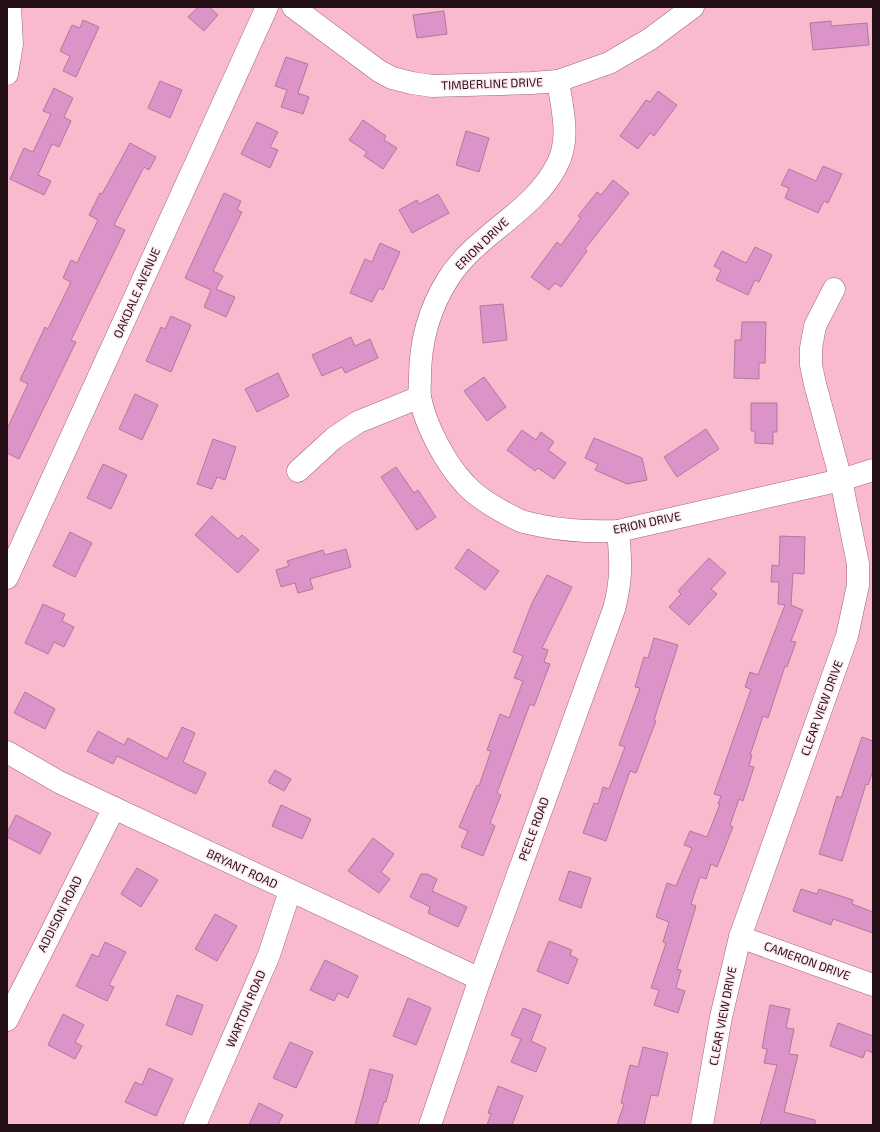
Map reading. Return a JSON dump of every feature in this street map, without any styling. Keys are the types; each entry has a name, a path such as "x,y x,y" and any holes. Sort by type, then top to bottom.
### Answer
{"street":[{"path":"7,74 12,44 10,7"},
{"name":"OAKDALE AVENUE","path":"7,578 267,7"},
{"name":"TIMBERLINE DRIVE","path":"293,7 368,64 392,78 412,83 439,86 532,84 558,81 609,64 650,39 694,7"},
{"name":"ERION DRIVE","path":"558,81 565,136 564,148 550,179 540,192 493,230 461,260 437,296 423,339 420,361 420,397 429,423 451,468 466,486 489,503 522,521 567,531 618,531 841,480 873,470"},
{"name":"CLEAR VIEW DRIVE","path":"702,1125 721,1017 740,937 847,636 858,585 858,564 841,480 811,365 811,348 815,326 834,289"},
{"path":"298,471 334,438 358,422 420,397"},
{"name":"PEELE ROAD","path":"430,1125 480,979 614,609 620,585 622,564 618,531"},
{"name":"BRYANT ROAD","path":"7,752 59,782 480,979"},
{"name":"ADDISON ROAD","path":"7,1020 114,808"},
{"name":"WARTON ROAD","path":"195,1125 269,955 290,891"},
{"name":"CAMERON DRIVE","path":"740,937 873,985"}],"building":[{"path":"198,7 209,7 218,15 204,31 188,17"},
{"path":"444,11 447,34 417,38 413,15"},
{"path":"83,20 99,27 76,77 63,71 70,56 60,51 72,25 80,28"},
{"path":"831,21 831,26 867,23 869,45 813,50 810,23"},
{"path":"286,57 308,64 298,93 309,97 303,114 281,107 287,90 275,86"},
{"path":"160,81 182,90 170,118 148,108"},
{"path":"54,88 73,98 64,117 71,121 59,147 52,144 38,175 51,181 44,195 10,179 24,148 33,152 51,114 43,111"},
{"path":"658,91 677,105 654,136 650,133 638,149 620,136 646,100 650,102"},
{"path":"363,120 386,136 384,140 397,148 383,169 364,156 367,152 349,140"},
{"path":"257,122 278,132 270,147 278,150 270,168 241,154"},
{"path":"466,131 489,138 479,172 456,165"},
{"path":"130,143 156,157 149,170 144,167 114,225 125,230 71,340 76,342 19,459 7,453 7,429 28,384 20,380 45,327 48,329 71,282 63,278 71,260 77,263 98,220 89,215 100,193 102,194"},
{"path":"823,166 842,174 828,203 824,201 818,213 785,198 789,188 781,185 789,169 816,181"},
{"path":"613,180 629,193 585,249 587,251 561,287 555,283 549,290 531,277 557,242 561,245 581,218 578,216 597,192 601,195"},
{"path":"224,193 241,201 237,210 242,212 213,271 223,276 216,289 235,297 226,317 204,307 211,290 185,278"},
{"path":"438,194 449,213 412,233 399,210 417,200 419,204"},
{"path":"380,243 400,252 383,290 379,288 372,302 350,293 365,259 372,262"},
{"path":"755,247 772,255 759,282 755,280 748,295 716,280 721,270 714,266 722,251 746,263"},
{"path":"503,304 507,340 483,343 480,306"},
{"path":"171,316 191,325 171,372 146,361 161,327 165,329"},
{"path":"742,322 766,322 765,363 759,363 759,379 734,378 735,340 741,340"},
{"path":"351,337 355,346 370,339 378,358 345,373 342,367 322,376 312,355"},
{"path":"278,373 289,396 257,412 245,389"},
{"path":"484,377 506,407 487,421 464,391"},
{"path":"135,394 158,405 142,440 119,429"},
{"path":"751,403 777,403 777,432 773,432 773,444 755,443 755,431 751,431"},
{"path":"706,429 719,449 677,477 664,457"},
{"path":"522,430 536,440 541,432 554,442 548,450 566,463 554,479 538,468 535,471 507,450"},
{"path":"594,438 642,458 647,480 627,484 595,470 598,464 585,458"},
{"path":"213,439 236,447 225,480 217,477 212,489 197,484"},
{"path":"103,464 127,475 111,509 87,498"},
{"path":"396,467 414,493 418,490 436,517 417,530 381,477"},
{"path":"212,516 238,539 242,535 259,550 238,573 195,535"},
{"path":"70,532 92,543 75,577 53,566"},
{"path":"780,536 805,537 804,574 793,573 791,605 803,610 791,641 796,642 787,667 785,666 768,718 763,716 750,755 752,755 749,766 754,767 743,801 739,799 730,825 733,827 717,867 711,864 706,879 700,877 691,904 696,906 677,969 681,970 676,988 685,991 678,1013 654,1005 659,990 651,988 666,943 663,942 669,922 656,917 667,883 676,886 692,848 684,845 690,831 707,837 720,804 718,804 721,796 714,794 751,689 745,687 750,672 758,675 785,605 778,604 779,582 771,582 772,565 779,566"},
{"path":"346,549 351,567 310,579 313,589 298,593 295,583 281,587 276,570 289,566 287,561 323,550 325,555"},
{"path":"468,549 499,571 485,590 455,568"},
{"path":"709,558 726,573 711,589 717,594 689,625 669,607 681,594 678,591"},
{"path":"547,575 572,587 542,648 548,650 544,662 550,664 534,706 530,704 497,793 501,795 490,823 495,826 483,856 461,847 468,831 459,827 477,785 479,786 491,751 487,750 500,714 509,718 523,681 514,678 523,656 513,652 532,603"},
{"path":"43,604 65,614 62,621 74,627 64,647 54,642 48,654 25,643"},
{"path":"654,638 678,645 654,720 656,721 636,773 630,771 606,841 583,833 594,803 598,804 603,787 609,789 625,747 619,745 640,688 635,687 644,657 648,658"},
{"path":"25,692 55,709 45,729 14,713"},
{"path":"182,727 195,733 183,762 206,773 196,794 117,756 113,764 87,751 98,731 124,745 128,738 167,759"},
{"path":"862,737 873,741 873,771 868,785 866,784 842,861 819,854 837,796 841,798"},
{"path":"275,770 291,779 284,791 268,782"},
{"path":"281,805 311,819 302,839 272,826"},
{"path":"16,815 51,833 40,854 7,837 7,833"},
{"path":"373,838 394,854 381,872 390,879 379,893 348,871"},
{"path":"137,868 158,880 141,907 121,894"},
{"path":"569,871 591,878 581,908 559,900"},
{"path":"421,874 427,874 437,879 432,891 467,907 458,927 428,913 430,907 410,897"},
{"path":"801,889 817,894 819,889 853,900 852,904 873,912 873,933 833,919 831,925 793,911"},
{"path":"215,914 237,926 217,961 195,949"},
{"path":"549,941 572,950 570,955 578,959 568,984 537,971"},
{"path":"105,942 126,952 109,985 114,987 107,1001 76,986 92,954 98,957"},
{"path":"325,960 358,976 348,998 338,993 334,1001 310,990"},
{"path":"177,995 203,1005 192,1035 166,1025"},
{"path":"408,998 431,1008 416,1045 393,1036"},
{"path":"770,1005 790,1009 786,1028 794,1029 789,1054 798,1055 784,1112 815,1120 815,1125 760,1125 777,1065 764,1063 767,1049 762,1048"},
{"path":"523,1008 541,1015 531,1041 546,1048 536,1072 511,1062 521,1039 511,1035"},
{"path":"63,1014 84,1025 75,1042 82,1046 75,1059 48,1045"},
{"path":"838,1023 873,1036 873,1053 866,1050 863,1058 830,1046"},
{"path":"290,1042 313,1052 296,1088 273,1078"},
{"path":"643,1047 668,1053 658,1096 651,1095 644,1125 617,1125 624,1104 621,1103 630,1065 638,1067"},
{"path":"149,1068 173,1079 156,1116 125,1102 135,1082 142,1085"},
{"path":"370,1069 393,1075 386,1102 384,1102 377,1125 355,1125"},
{"path":"498,1086 523,1096 512,1125 487,1125 491,1114 488,1113"},
{"path":"259,1103 283,1115 278,1125 249,1125"}]}
